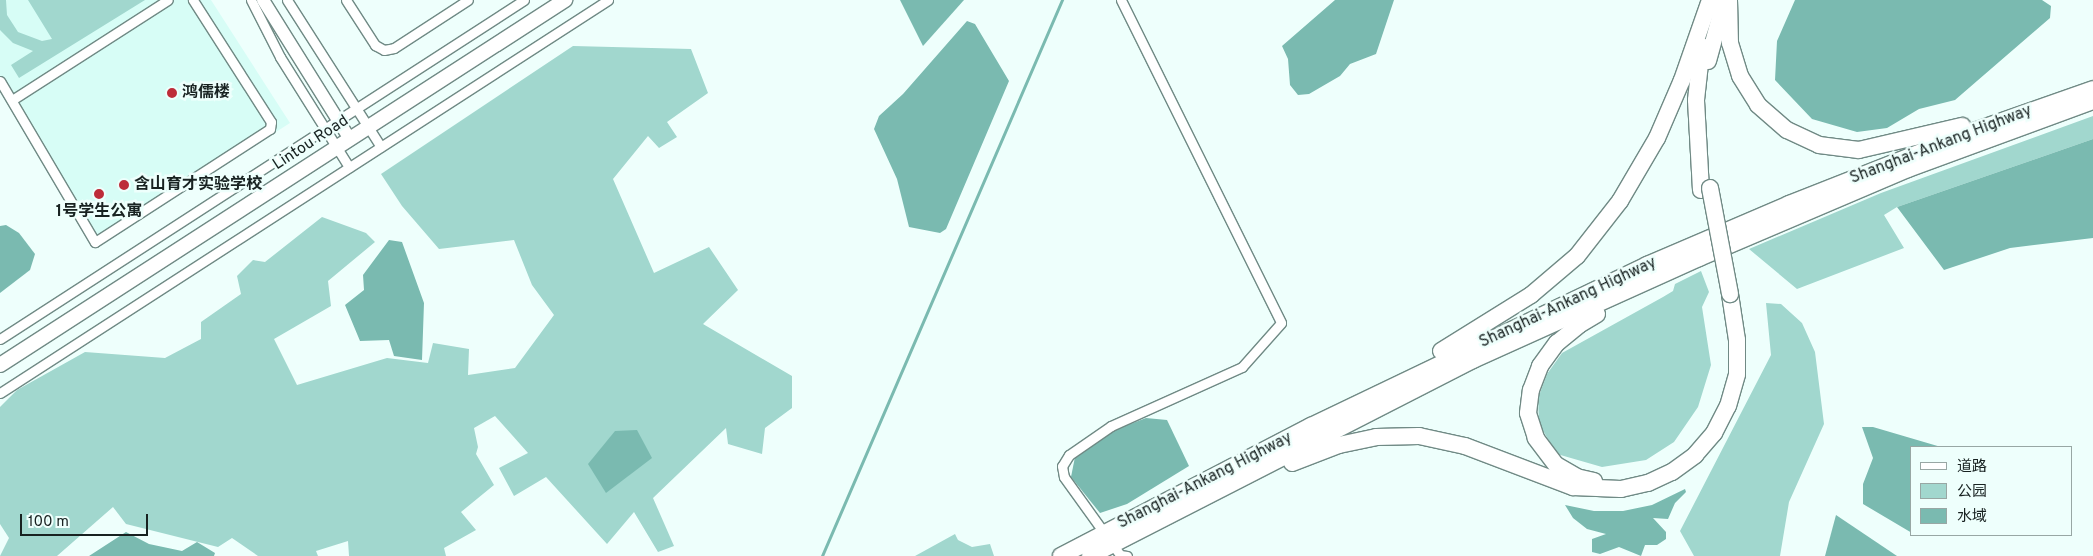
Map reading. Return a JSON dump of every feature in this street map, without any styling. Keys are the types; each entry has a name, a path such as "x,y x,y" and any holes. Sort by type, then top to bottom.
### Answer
{"highway":[{"path":"1150,524 1296,461 1339,445 1376,437 1419,436 1465,446 1573,487 1621,489 1648,483 1672,472 1695,455 1714,433 1728,406 1736,374 1737,340 1705,189 1696,100 1700,53 1712,0"},
{"path":"1311,426 1481,328 1531,295 1577,256 1620,201 1657,138 1682,80 1712,0"},
{"path":"1705,189 1704,117 1706,73 1712,39 1725,0"},
{"path":"1729,0 1730,42 1740,76 1754,98 1787,130 1819,145 1859,150 1912,140 2093,88"},
{"name":"Shanghai-Ankang Highway","path":"1090,556 1108,539 1311,426 1647,265 1762,215 1974,131 2093,88"},
{"name":"Shanghai-Ankang Highway","path":"1699,258 1908,170 2093,101"},
{"path":"1699,258 1579,324 1557,343 1540,366 1531,390 1528,413 1536,438 1556,465 1577,477 1596,481 1617,481 1644,476 1667,465 1687,449 1708,424 1720,399 1728,370 1726,295"},
{"path":"1150,524 1473,360 1699,258"},
{"name":"Shanghai-Ankang Highway","path":"1061,556 1150,524"}],"main road":[{"path":"263,0 350,139"},
{"name":"Lintou Road","path":"0,365 565,0"}],"street":[{"path":"12,100 168,0"},
{"path":"0,80 95,242 270,129 271,122 193,0"},
{"path":"251,0 280,57 349,168"},
{"path":"287,0 381,147"},
{"path":"346,0 375,45 384,50 394,48 468,0"},
{"path":"0,339 524,0"},
{"path":"0,393 608,0"},
{"path":"1121,0 1281,323 1242,366 1111,426 1068,456 1062,466 1064,477 1120,555 1127,556"}],"shaded area":[{"name":"含山育才实验学校","path":"0,0 211,0 290,123 94,248 0,90"}],"green space":[{"path":"0,0 6,0 7,15 18,32 42,41 52,39 28,0 145,0 19,78 11,65 33,51 13,43 0,30"},
{"path":"573,46 691,49 708,93 667,122 677,137 659,148 648,136 613,179 654,273 709,247 738,290 703,324 792,376 792,408 765,428 762,454 728,444 726,428 653,498 674,546 658,552 634,512 607,544 546,477 514,496 499,468 528,453 495,416 474,428 478,447 476,454 494,485 461,512 476,530 444,548 446,556 349,556 348,541 316,551 318,556 258,556 232,538 218,547 126,524 113,507 57,556 0,556 9,538 0,524 0,407 17,390 85,352 165,358 201,339 201,322 241,294 237,276 253,260 265,262 322,217 366,233 375,242 328,281 331,306 274,339 297,385 387,358 428,363 433,343 469,349 468,375 515,368 554,315 532,285 514,240 439,249 402,206 381,174"},
{"path":"2093,116 2093,139 1897,207 1884,215 1904,248 1797,289 1749,249 1881,193"},
{"path":"1701,271 1709,292 1702,307 1711,365 1698,407 1674,442 1646,460 1602,467 1557,454 1539,424 1538,398 1547,374 1562,353 1663,297 1673,291 1675,284"},
{"path":"1766,303 1781,304 1802,323 1815,352 1824,424 1789,502 1780,556 1694,556 1680,531 1771,355"},
{"path":"955,534 958,540 972,547 990,544 994,556 915,556"}],"water":[{"path":"900,0 964,0 923,46"},
{"path":"1335,0 1394,0 1376,54 1350,64 1340,76 1309,94 1298,95 1290,85 1288,59 1282,46"},
{"path":"1795,0 2042,0 2051,6 2050,18 1955,100 1919,109 1887,128 1857,132 1812,119 1775,80 1777,41"},
{"path":"967,21 975,24 1009,81 946,229 940,233 909,227 897,179 874,129 879,116 903,94"},
{"path":"2093,139 2093,238 2010,248 1944,270 1897,207"},
{"path":"6,225 19,233 35,254 30,270 0,293 0,226"},
{"path":"389,240 402,242 424,303 422,360 394,356 389,340 360,341 345,305 364,290 363,275"},
{"path":"1146,418 1167,420 1189,466 1127,504 1100,513 1071,477 1075,457 1112,431"},
{"path":"1862,427 1873,427 1938,446 1910,446 1910,532 1863,504 1863,484 1873,458"},
{"path":"637,430 652,458 606,493 588,464 615,431"},
{"path":"1685,489 1686,492 1675,503 1668,519 1653,518 1666,532 1666,539 1657,545 1645,545 1641,556 1619,547 1600,554 1592,552 1592,539 1606,534 1587,529 1573,518 1565,505 1594,511 1623,511 1652,505"},
{"path":"1836,515 1897,556 1825,556"},
{"path":"126,532 149,544 182,551 197,542 215,553 214,556 89,556"}],"waterway":[{"path":"822,556 1062,0"}],"place":[{"name":"鸿儒楼","path":"172,93"},
{"name":"含山育才实验学校","path":"124,185"},
{"name":"1号学生公寓","path":"99,194"}]}
